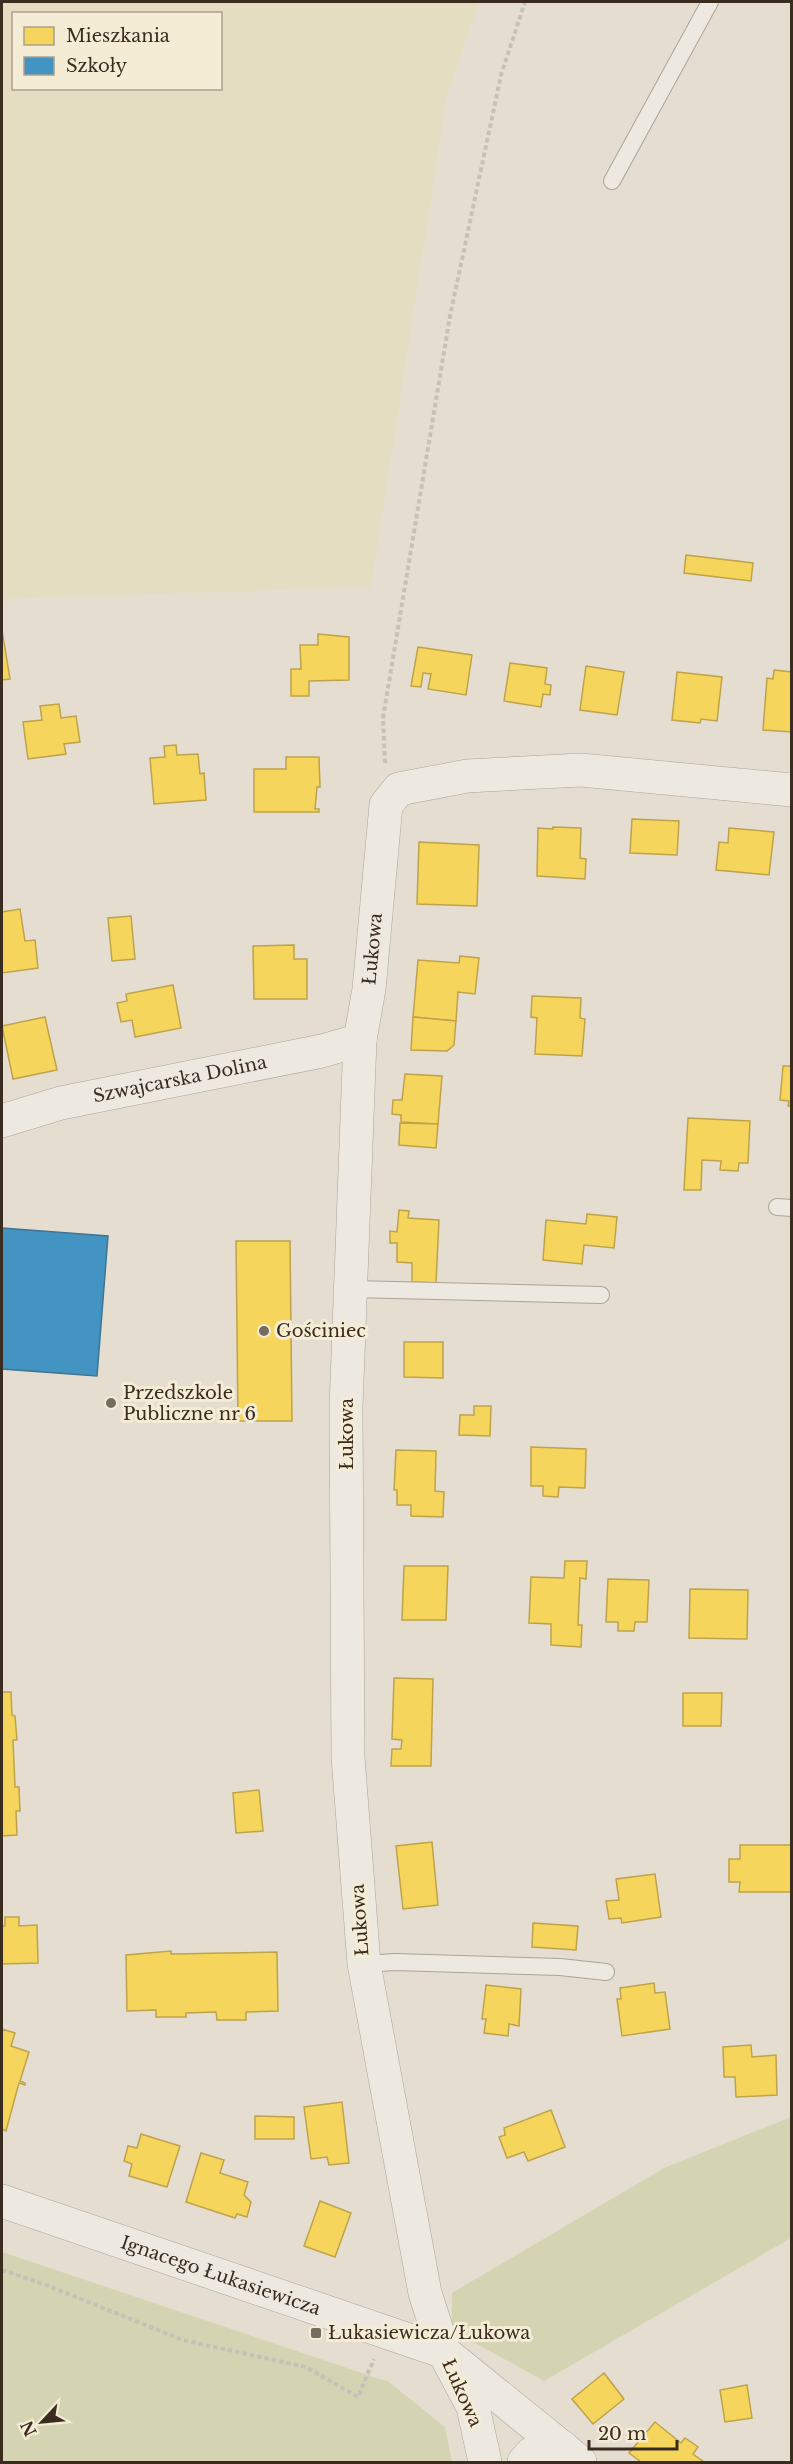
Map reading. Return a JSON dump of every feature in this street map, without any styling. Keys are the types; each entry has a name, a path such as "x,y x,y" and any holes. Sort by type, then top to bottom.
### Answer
{"street":[{"path":"386,805 399,789 467,776 581,770 792,790"},
{"name":"Łukowa","path":"386,805 369,988 360,1040 346,1407 348,1757 364,1964 425,2293 444,2352 473,2407 485,2463"},
{"name":"Szwajcarska Dolina","path":"2,1121 61,1103 322,1051 360,1040"},
{"name":"Ignacego Łukasiewicza","path":"2,2201 444,2352 569,2457"},
{"path":"524,2463 532,2453 569,2457"}],"lane":[{"path":"612,181 710,2"},
{"path":"351,1289 601,1294"},
{"path":"364,1964 395,1962 560,1967 606,1972"}],"path":[{"path":"386,805 383,718 450,316 501,75 525,2"},
{"path":"2,2270 46,2285 183,2340 306,2367 358,2397 375,2357"}],"shaded area":[{"path":"2,2 479,2 447,95 371,587 2,599"}],"green space":[{"path":"791,2117 791,2238 544,2381 452,2330 452,2293 664,2168"},
{"path":"2,2252 389,2382 445,2427 452,2462 2,2462"}],"building: Mieszkania":[{"path":"686,555 753,563 751,581 684,573"},
{"path":"2,630 10,679 2,680"},
{"path":"318,634 349,637 349,680 309,681 309,696 291,696 291,669 301,669 300,645 318,645"},
{"path":"418,647 472,655 466,695 428,689 431,674 423,673 421,687 411,686"},
{"path":"510,663 547,668 545,684 551,685 550,695 543,694 541,707 504,701"},
{"path":"586,666 624,672 617,715 580,710"},
{"path":"774,670 792,672 792,732 763,730 767,678 773,679"},
{"path":"677,672 722,677 717,721 701,719 700,723 672,720"},
{"path":"59,704 61,718 76,716 80,742 64,744 66,754 28,759 23,722 42,720 40,706"},
{"path":"176,745 177,755 198,754 200,774 204,773 206,800 154,804 150,758 165,757 164,746"},
{"path":"286,757 319,757 320,787 317,787 315,809 319,809 319,812 254,812 254,769 286,769"},
{"path":"632,819 679,821 677,855 630,853"},
{"path":"553,827 581,828 580,858 586,859 585,879 537,876 538,828 553,829"},
{"path":"729,828 774,832 769,875 716,870 719,842 728,843"},
{"path":"419,842 479,845 477,906 417,904"},
{"path":"20,909 25,941 35,940 38,968 2,973 2,912"},
{"path":"131,916 135,959 112,961 108,918"},
{"path":"294,945 294,959 307,959 307,999 254,999 253,946"},
{"path":"460,956 479,958 475,994 458,992 456,1021 413,1017 418,960 459,963"},
{"path":"173,985 181,1028 135,1037 132,1020 121,1022 117,1003 127,1001 126,994"},
{"path":"532,996 581,998 580,1018 585,1019 582,1056 535,1054 537,1018 531,1017"},
{"path":"45,1017 57,1070 13,1079 2,1026"},
{"path":"413,1017 456,1021 454,1045 447,1051 411,1050"},
{"path":"783,1066 792,1066 792,1106 788,1106 789,1101 780,1100"},
{"path":"405,1074 442,1076 438,1124 401,1122 401,1115 392,1114 393,1100 402,1100"},
{"path":"688,1118 750,1121 748,1163 739,1163 738,1171 720,1170 721,1161 702,1160 701,1190 684,1190"},
{"path":"400,1123 438,1124 436,1148 399,1145"},
{"path":"399,1210 409,1211 408,1218 439,1220 436,1283 412,1282 412,1263 397,1262 397,1243 390,1243 390,1231 397,1232"},
{"path":"587,1214 617,1217 614,1248 584,1245 582,1264 543,1260 546,1220 586,1224"},
{"name":"Gościniec","path":"236,1241 290,1241 292,1421 238,1421"},
{"path":"404,1342 443,1342 443,1378 404,1377"},
{"path":"474,1406 491,1406 490,1436 459,1435 460,1415 474,1415"},
{"path":"531,1447 586,1449 585,1488 559,1487 558,1497 543,1496 543,1486 531,1486"},
{"path":"396,1450 436,1451 435,1491 444,1492 443,1517 411,1516 411,1505 397,1505 397,1490 394,1490"},
{"path":"565,1561 587,1561 586,1579 580,1578 578,1625 582,1625 581,1647 551,1645 551,1624 529,1623 531,1577 564,1578"},
{"path":"404,1566 448,1566 446,1620 402,1620"},
{"path":"608,1579 649,1580 647,1622 635,1622 634,1631 618,1631 618,1622 606,1622"},
{"path":"690,1589 748,1590 747,1639 689,1638"},
{"path":"394,1678 433,1679 431,1766 391,1766 392,1749 401,1749 402,1740 392,1739"},
{"path":"2,1692 11,1692 12,1715 15,1716 17,1740 13,1740 15,1787 19,1787 20,1811 16,1811 17,1835 2,1836"},
{"path":"683,1693 722,1693 721,1726 683,1726"},
{"path":"259,1790 263,1831 236,1833 233,1793"},
{"path":"432,1842 438,1905 403,1909 396,1846"},
{"path":"740,1845 792,1845 791,1892 739,1892 740,1882 729,1882 729,1859 740,1859"},
{"path":"655,1874 661,1917 622,1923 621,1918 609,1919 606,1901 619,1900 616,1879"},
{"path":"5,1917 19,1917 19,1926 37,1925 38,1963 2,1964 2,1926 5,1926"},
{"path":"533,1923 578,1926 576,1950 532,1947"},
{"path":"171,1951 171,1954 277,1952 278,2011 246,2012 246,2020 217,2020 216,2012 186,2013 186,2017 156,2017 156,2010 127,2011 126,1955"},
{"path":"654,1983 655,1993 665,1992 670,2029 622,2036 617,1999 621,1999 620,1988"},
{"path":"486,1985 521,1989 519,2026 509,2024 508,2036 484,2033 486,2019 482,2019"},
{"path":"2,2029 15,2033 11,2046 29,2052 20,2081 25,2085 19,2083 6,2131 2,2129"},
{"path":"751,2045 752,2057 776,2055 777,2095 736,2097 735,2077 724,2077 723,2047"},
{"path":"342,2102 349,2163 329,2165 327,2157 311,2159 304,2107"},
{"path":"551,2110 565,2147 528,2161 524,2152 507,2158 499,2137 505,2135 504,2128"},
{"path":"255,2116 294,2117 294,2139 255,2139"},
{"path":"141,2134 180,2146 167,2187 129,2176 132,2164 124,2161 128,2146 137,2148"},
{"path":"201,2153 224,2160 220,2173 248,2182 244,2195 251,2202 247,2217 237,2214 235,2218 186,2202"},
{"path":"320,2201 351,2213 335,2257 304,2246"},
{"path":"604,2373 624,2399 593,2424 572,2399"},
{"path":"747,2385 752,2418 725,2422 720,2390"},
{"path":"655,2422 681,2443 685,2438 698,2447 693,2454 704,2462 641,2462 629,2453"}],"building: Szkoły":[{"path":"2,1228 108,1236 97,1376 2,1369"}],"place":[{"name":"Gościniec","path":"264,1331"},
{"name":"Przedszkole Publiczne nr 6","path":"111,1403"},
{"name":"Łukasiewicza/Łukowa","path":"316,2333"}]}
